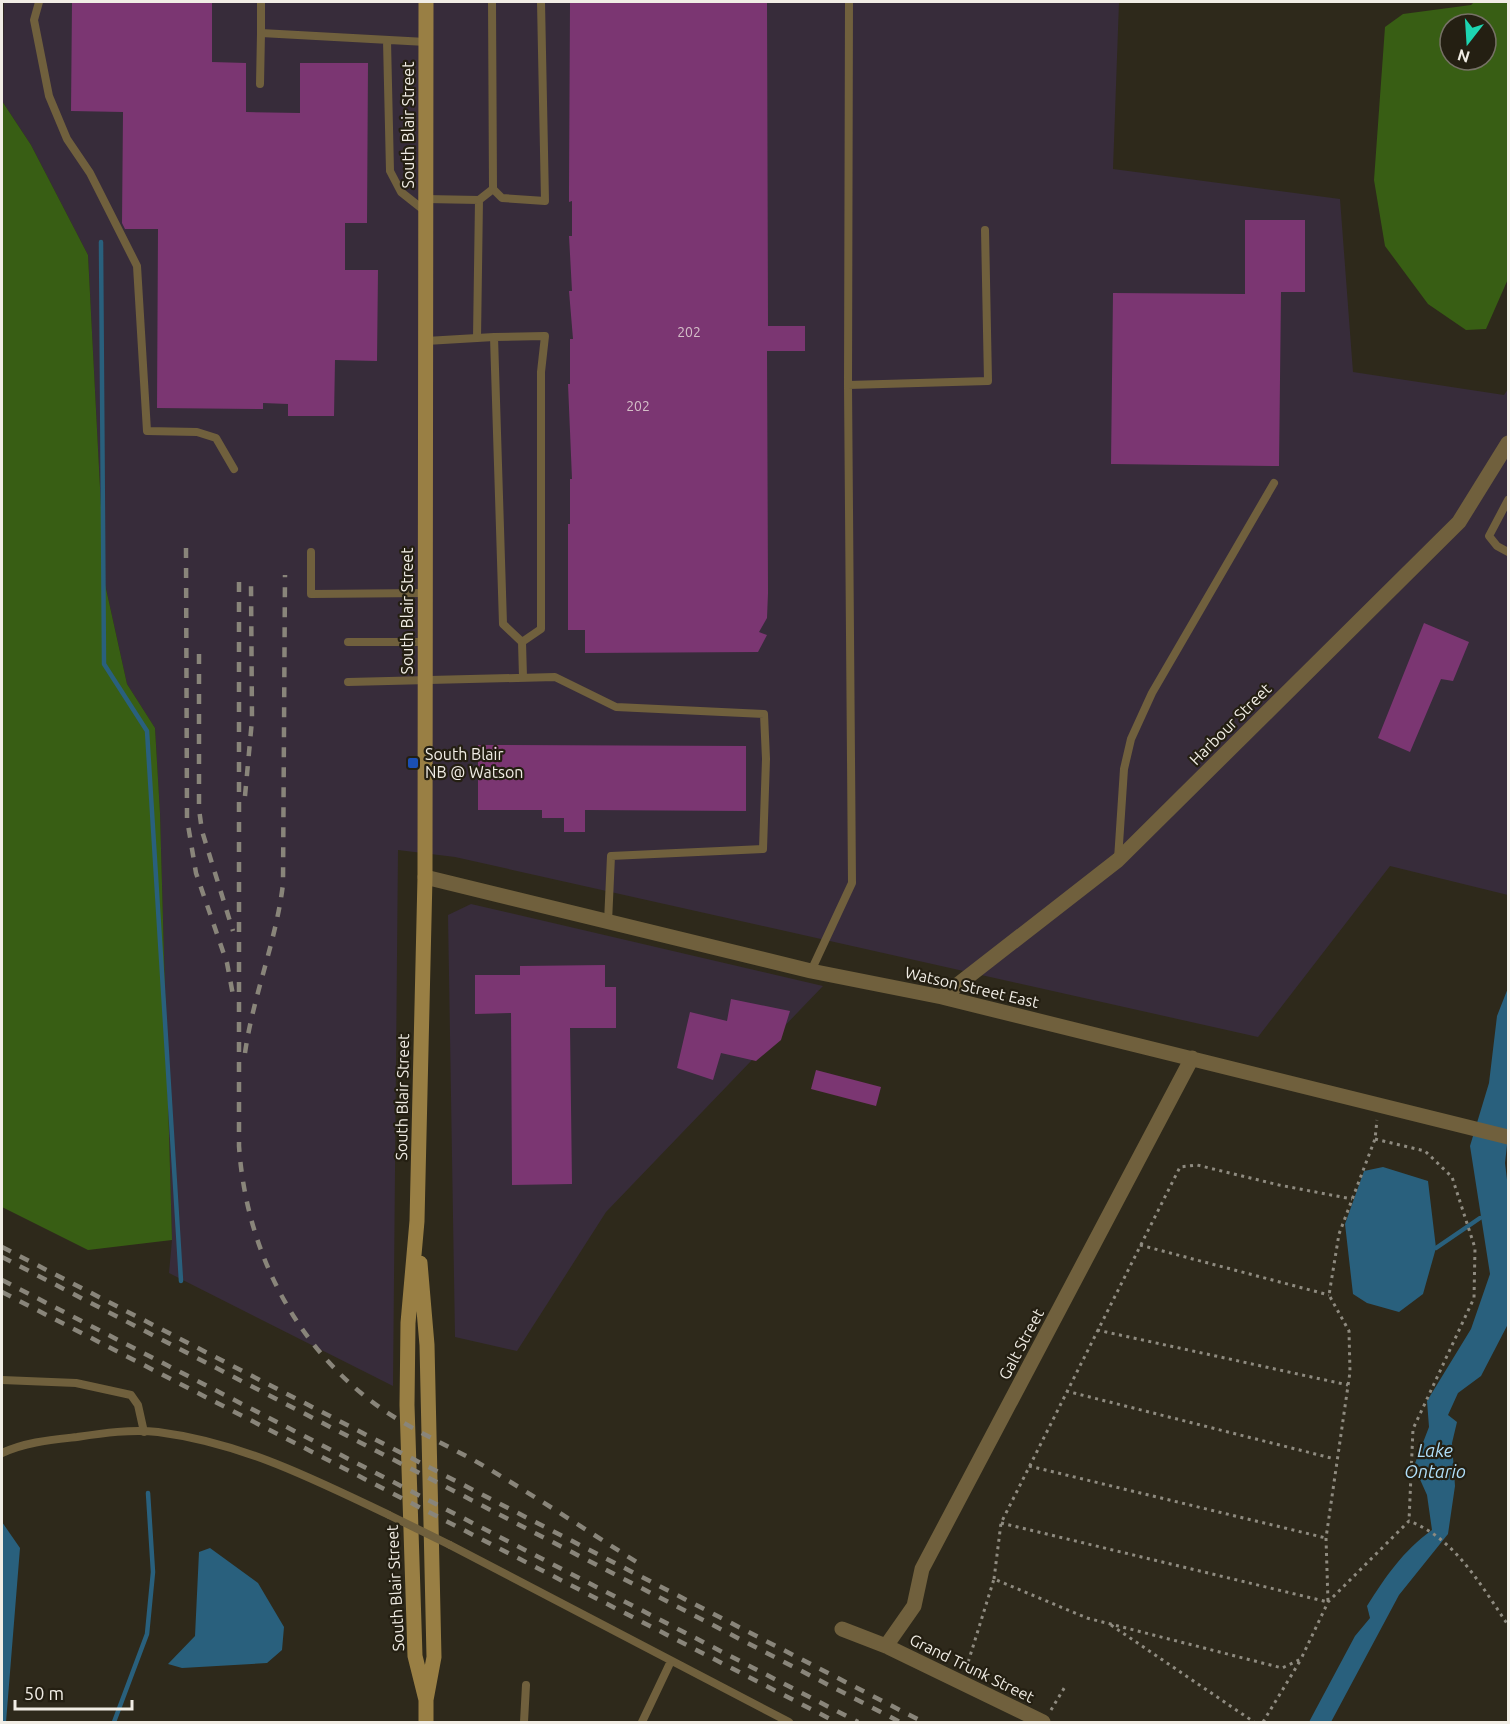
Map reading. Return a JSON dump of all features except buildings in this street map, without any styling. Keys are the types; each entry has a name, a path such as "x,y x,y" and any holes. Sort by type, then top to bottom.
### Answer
{"street":[{"name":"South Blair Street","path":"426,2 425,877 417,1221 408,1323 407,1405 415,1656 426,1700"},
{"name":"Harbour Street","path":"942,997 1118,860 1459,522 1509,443"},
{"name":"Watson Street East","path":"425,877 811,971 942,997 1380,1103 1509,1137"},
{"name":"Galt Street","path":"886,1646 914,1606 922,1569 1192,1058"},
{"name":"South Blair Street","path":"417,1221 429,1410 434,1657 426,1700 426,1722"},
{"name":"Grand Trunk Street","path":"842,1629 886,1646 962,1683 1046,1718"}],"lane":[{"path":"39,2 34,20 49,96 67,139 90,174 137,266 147,431 197,432 216,438 234,469"},
{"path":"260,84 261,2"},
{"path":"492,2 493,189 502,198 545,201 541,2"},
{"path":"811,971 852,883 848,385 849,2"},
{"path":"261,33 426,42"},
{"path":"387,41 390,171 401,192 426,206 479,200 493,189"},
{"path":"477,338 479,200"},
{"path":"848,385 988,381 985,230"},
{"path":"426,340 546,336 542,372 542,629 522,642"},
{"path":"494,337 503,624 522,642 523,677"},
{"path":"1118,860 1124,769 1131,740 1152,693 1274,483"},
{"path":"1509,500 1489,536 1497,546 1509,552"},
{"path":"311,552 311,594 425,593"},
{"path":"348,642 425,642"},
{"path":"348,682 555,677 616,707 764,714 766,759 763,849 611,856 608,922"},
{"path":"2,1380 76,1383 131,1395 138,1405 144,1432"},
{"path":"2,1453 25,1443 116,1432 157,1432 219,1445 284,1465 450,1545 789,1722"},
{"path":"642,1722 671,1661"},
{"path":"524,1722 526,1684"}],"path":[{"path":"1328,1602 1326,1538 1348,1385 1349,1331 1329,1295 1339,1234 1375,1139 1380,1103"},
{"path":"1263,1722 1301,1659 1328,1602 1409,1521 1413,1429 1474,1298 1475,1248 1452,1177 1425,1151 1375,1139"},
{"path":"962,1683 994,1579 1000,1522 1180,1167 1197,1165 1279,1185 1352,1199"},
{"path":"1140,1245 1329,1295"},
{"path":"1097,1330 1348,1385"},
{"path":"1066,1391 1336,1459"},
{"path":"1029,1466 1326,1538"},
{"path":"1409,1521 1423,1526 1467,1565 1509,1625"},
{"path":"1000,1522 1328,1602"},
{"path":"994,1579 1087,1618 1109,1624 1282,1668 1301,1659"},
{"path":"1109,1624 1254,1722"},
{"path":"1046,1718 1066,1685"}],"shaded area":[{"path":"4,2 1119,2 1113,169 1340,199 1353,372 1504,395 1508,389 1508,895 1390,866 1258,1037 455,857 398,850 393,1386 169,1273 172,1240 160,813 155,728 127,684 105,584 88,255 31,145 2,101"},
{"path":"471,904 823,986 606,1212 517,1351 455,1337 448,915"}],"green space":[{"path":"1474,2 1508,2 1508,279 1486,329 1466,330 1428,304 1385,246 1374,180 1385,27 1403,14 1471,5"},
{"path":"2,101 31,145 88,255 105,584 127,684 155,728 160,813 172,1240 88,1250 2,1207"}],"water":[{"name":"Lake Ontario","path":"1508,988 1508,1136 1505,1163 1508,1188 1508,1324 1481,1376 1458,1393 1448,1415 1457,1422 1452,1443 1455,1486 1448,1534 1399,1595 1331,1722 1309,1722 1355,1636 1370,1618 1367,1606 1381,1584 1412,1547 1432,1530 1427,1495 1414,1466 1429,1427 1427,1401 1471,1329 1490,1274 1470,1146 1489,1083 1497,1016"},
{"path":"1383,1167 1428,1181 1436,1248 1423,1294 1399,1312 1367,1303 1353,1294 1345,1224 1364,1171"},
{"path":"2,1522 20,1548 6,1722 2,1722"},
{"path":"210,1548 258,1583 284,1627 282,1650 267,1663 182,1668 168,1664 195,1636 199,1552"}],"waterway":[{"path":"101,242 104,664 147,731 181,1281"},
{"path":"1436,1248 1480,1218"},
{"path":"114,1722 147,1634 153,1572 148,1493"}],"railway":[{"path":"186,548 187,819 196,873 227,963 233,995"},
{"path":"245,1053 253,1011 280,906 283,884 285,575"},
{"path":"239,582 239,1146 252,1222 264,1259 300,1326 324,1357 351,1384 382,1409 421,1433 489,1469 643,1566"},
{"path":"245,796 252,720 251,583"},
{"path":"199,654 199,809 202,831 233,931"},
{"path":"2,1247 923,1722"},
{"path":"2,1257 900,1722"},
{"path":"2,1280 858,1722"},
{"path":"2,1292 836,1722"}],"place":[{"name":"South Blair NB @ Watson","path":"413,763"}]}
